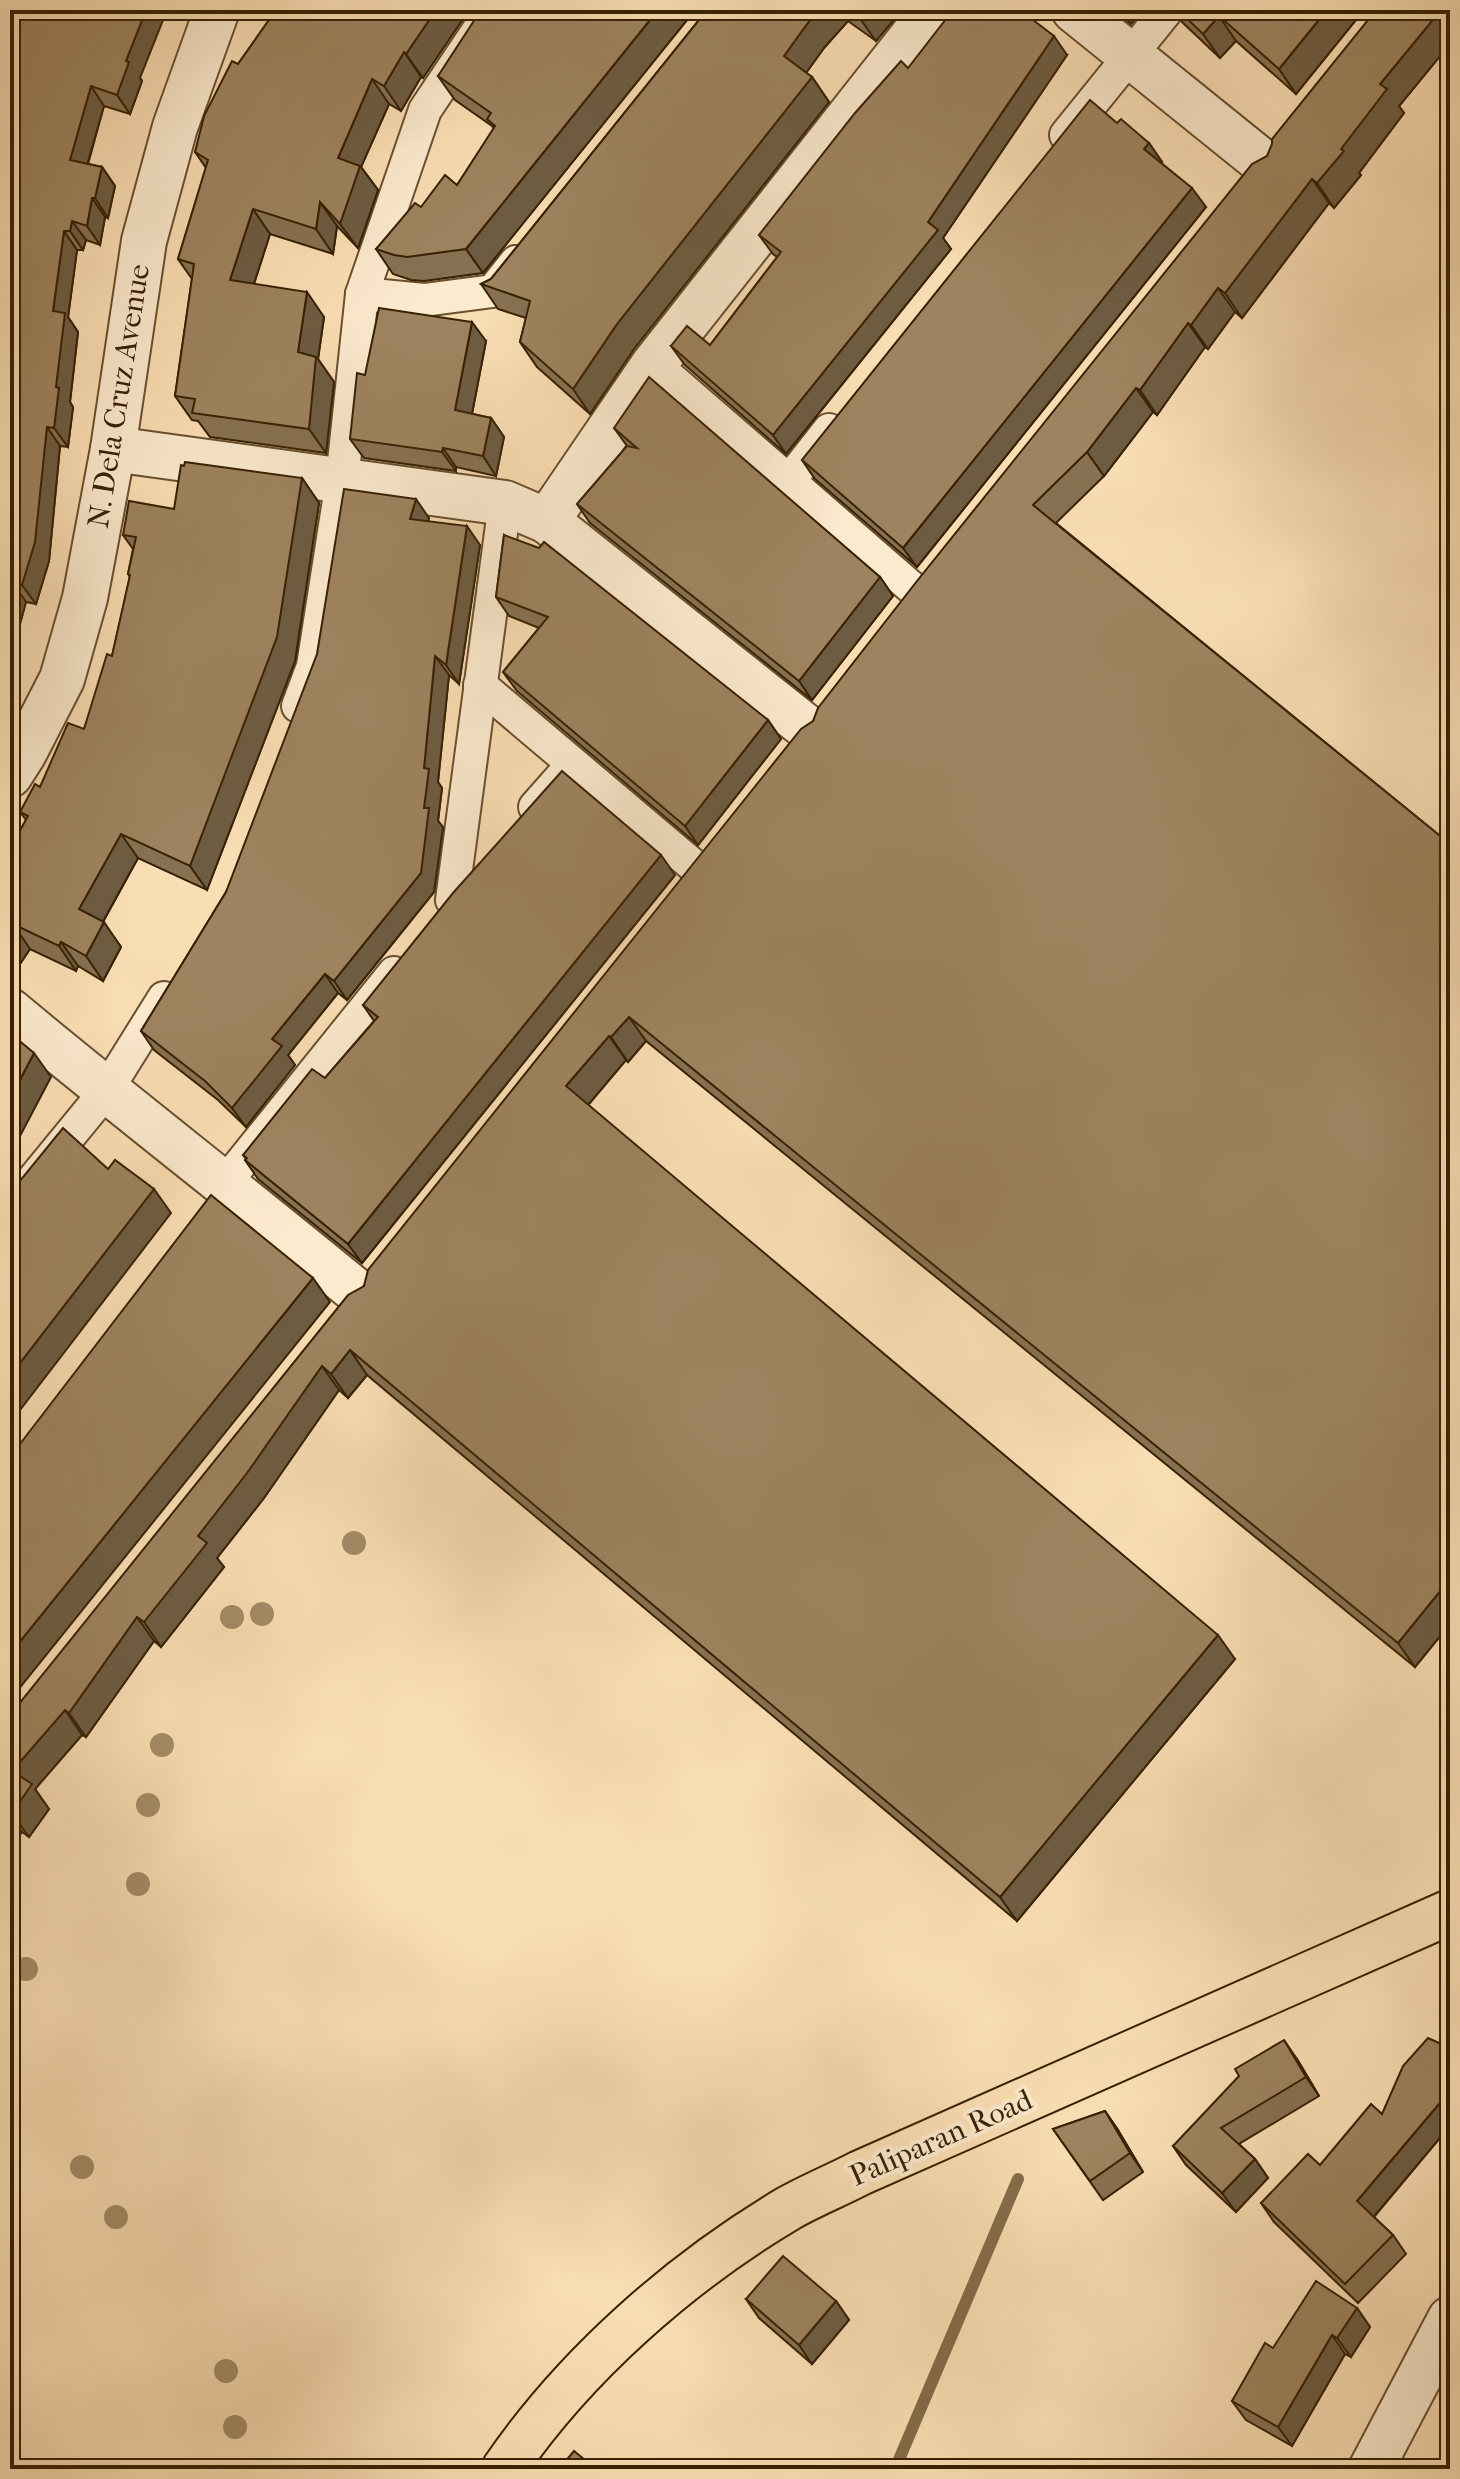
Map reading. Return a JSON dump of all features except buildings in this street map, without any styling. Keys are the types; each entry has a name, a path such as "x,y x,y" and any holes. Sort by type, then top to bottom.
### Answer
{"main road":[{"name":"Paliparan Road","path":"504,2469 543,2416 585,2369 648,2309 723,2252 790,2208 860,2173 1450,1912"}],"street":[{"path":"285,740 313,666 342,481 362,294 425,110 492,10"},
{"path":"547,521 654,364 933,10"},
{"path":"1074,10 1264,164"},
{"path":"1052,153 1167,10"},
{"name":"N. Dela Cruz Avenue","path":"10,775 62,679 85,598 113,449 144,241 175,127 212,12"},
{"path":"362,294 424,300 493,291 532,242"},
{"path":"654,364 919,594"},
{"path":"789,481 847,408"},
{"path":"113,449 505,503 547,521 811,730"},
{"path":"433,925 480,685 505,503"},
{"path":"480,685 573,764 710,860 681,897"},
{"path":"513,832 573,764"},
{"path":"197,1220 483,866"},
{"path":"10,1208 106,1091 180,971"},
{"path":"10,1011 361,1295"},
{"path":"1371,2469 1450,2319"}],"waterway":[{"path":"895,2469 1018,2179"}]}
